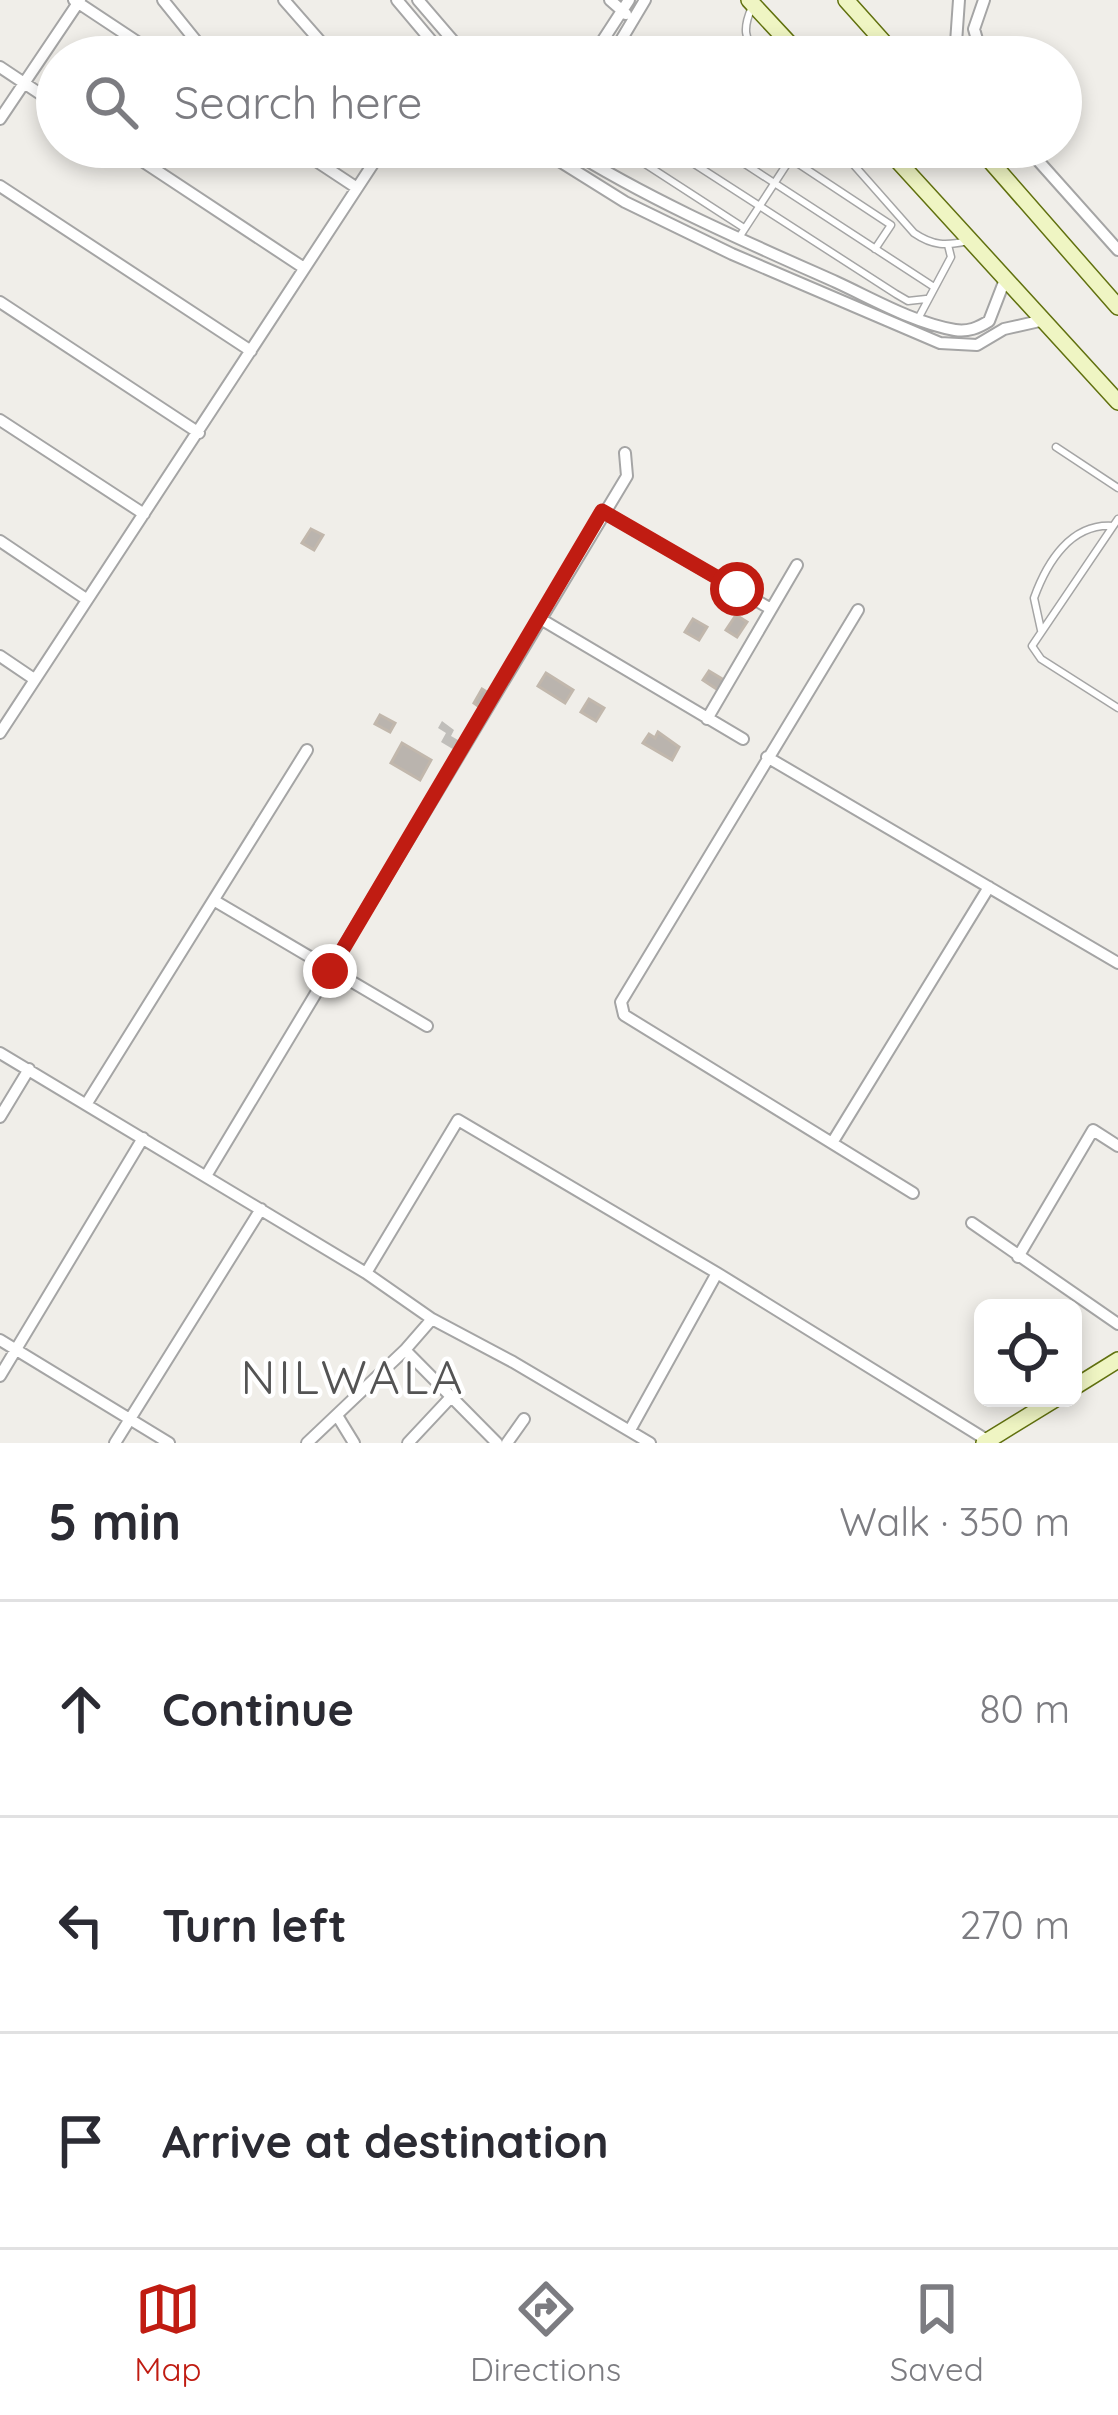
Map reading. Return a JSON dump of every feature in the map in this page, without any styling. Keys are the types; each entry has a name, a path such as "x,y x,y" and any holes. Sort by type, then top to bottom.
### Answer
{"main road":[{"path":"846,0 878,36"},
{"path":"751,2 783,36"},
{"path":"904,168 1118,402"},
{"path":"996,168 1118,307"},
{"path":"1082,1382 1118,1360"},
{"path":"987,1442 1043,1407"}],"street":[{"path":"163,0 192,36"},
{"path":"284,0 316,36"},
{"path":"397,0 427,36"},
{"path":"418,0 449,36"},
{"path":"610,0 634,4"},
{"path":"956,36 958,0"},
{"path":"976,36 983,0"},
{"path":"54,36 77,1 129,36"},
{"path":"623,36 633,20 634,4"},
{"path":"609,36 634,4"},
{"path":"0,119 36,64"},
{"path":"0,68 36,91"},
{"path":"153,168 304,268"},
{"path":"327,168 357,188"},
{"path":"0,733 370,168"},
{"path":"581,168 625,202 731,254 940,343 977,345 1004,328 1044,320"},
{"path":"594,168 919,318 955,330 980,327 994,314 1006,277"},
{"path":"1045,168 1118,250"},
{"path":"0,186 251,351"},
{"path":"0,302 199,433"},
{"path":"0,420 144,514"},
{"path":"206,1177 627,476 625,453"},
{"path":"602,511 771,608"},
{"path":"0,541 86,598"},
{"path":"706,718 797,565"},
{"path":"858,610 620,1010 914,1193"},
{"path":"539,618 743,739"},
{"path":"0,656 34,679"},
{"path":"87,1103 308,750"},
{"path":"767,757 1118,963"},
{"path":"832,1143 989,887"},
{"path":"215,902 427,1026"},
{"path":"0,1053 366,1273 432,1319 650,1443"},
{"path":"0,1117 28,1070"},
{"path":"366,1273 458,1120 717,1273 987,1442"},
{"path":"1018,1257 1093,1130 1118,1146"},
{"path":"0,1376 143,1138"},
{"path":"115,1443 261,1209"},
{"path":"972,1223 1118,1324"},
{"path":"630,1430 717,1273"},
{"path":"308,1443 432,1319"},
{"path":"0,1340 169,1443"},
{"path":"405,1350 497,1443"},
{"path":"408,1443 452,1396"},
{"path":"338,1417 354,1443"},
{"path":"507,1443 524,1419"}],"lane":[{"path":"748,36 743,25 751,2"},
{"path":"649,168 741,233 784,168"},
{"path":"701,168 908,301 926,299"},
{"path":"751,168 934,287"},
{"path":"806,168 891,225"},
{"path":"857,168 929,243 972,241"},
{"path":"875,249 901,218"},
{"path":"919,318 951,257 948,245"},
{"path":"1056,447 1118,488"},
{"path":"1042,630 1034,598 1065,543 1090,527 1116,522"},
{"path":"1116,522 1034,640 1034,652 1118,708"}],"building":[{"path":"311,529 323,535 314,550 302,543"},
{"path":"736,615 747,622 737,637 726,630"},
{"path":"693,619 707,627 699,640 685,632"},
{"path":"709,671 724,680 718,690 703,680"},
{"path":"546,673 573,690 565,703 538,686"},
{"path":"482,689 490,694 481,708 474,703"},
{"path":"589,699 604,708 596,721 581,712"},
{"path":"380,715 395,723 390,732 375,724"},
{"path":"658,732 679,747 672,760 643,743 649,734 655,738"},
{"path":"402,743 431,760 420,780 391,763"}],"district":[{"name":"NILWALA","path":"353,1376"}],"route":[{"path":"330,971 602,511 737,589"}]}
